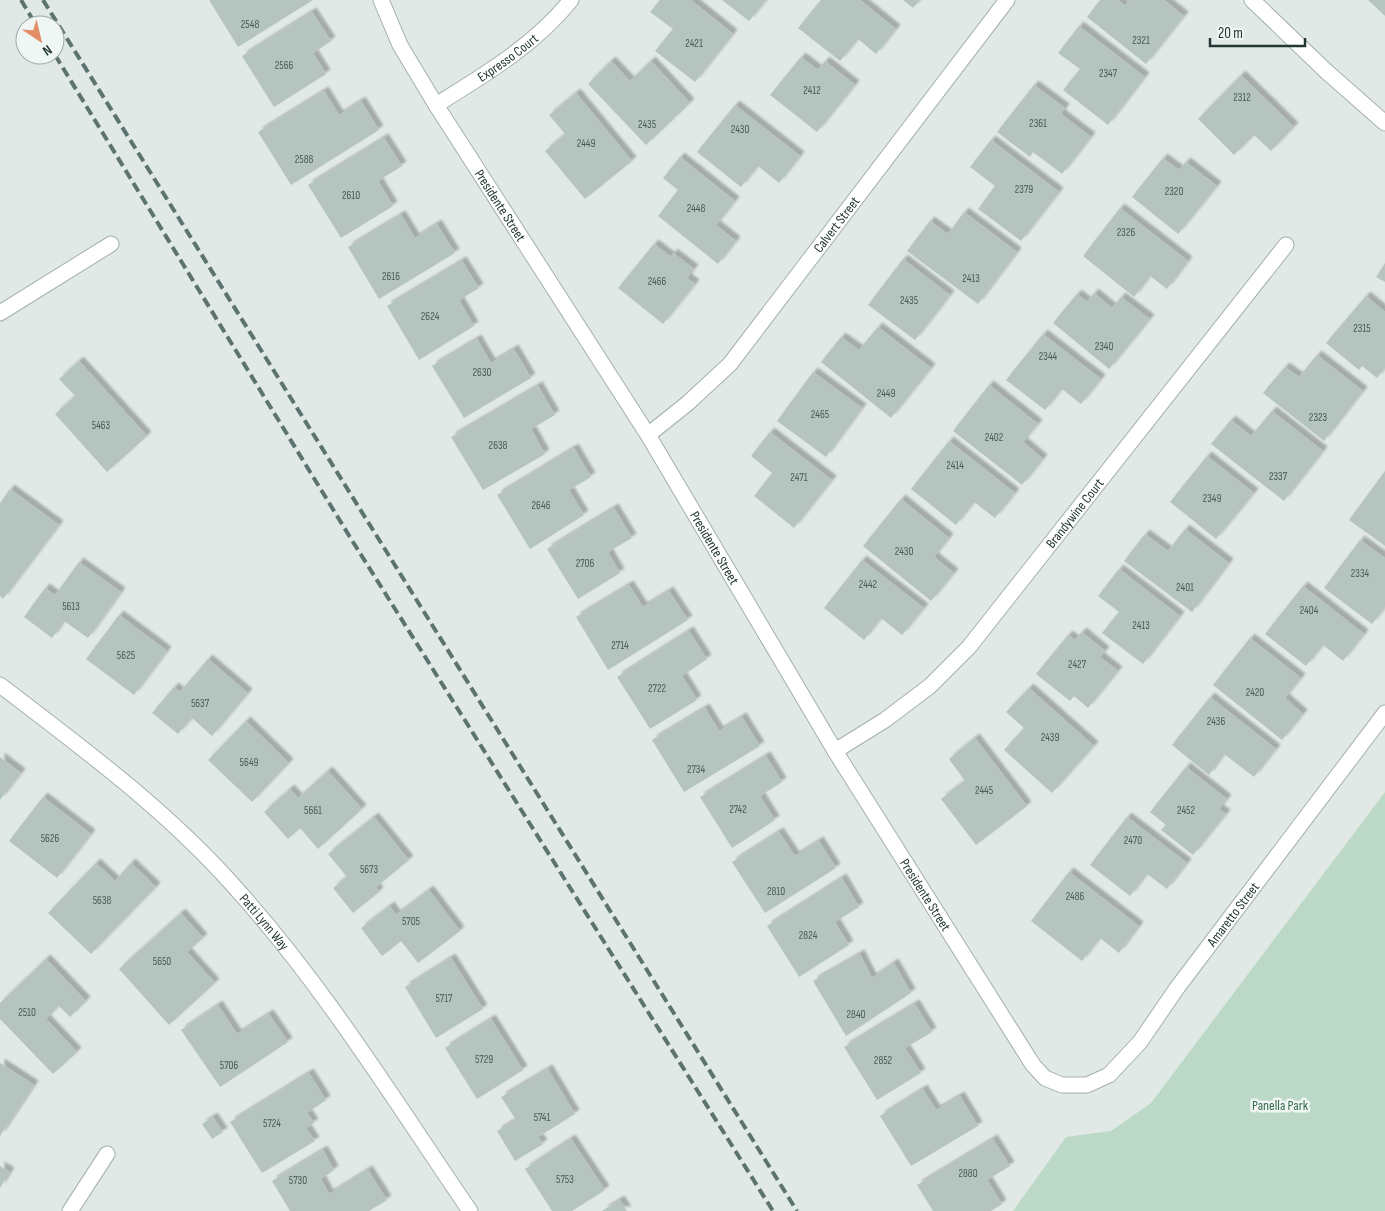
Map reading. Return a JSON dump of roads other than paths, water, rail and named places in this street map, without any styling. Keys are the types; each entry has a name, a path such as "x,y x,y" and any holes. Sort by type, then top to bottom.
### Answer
{"street":[{"name":"Presidente Street","path":"381,0 400,45 436,105 648,435 835,751 1033,1065 1045,1078 1062,1085"},
{"name":"Expresso Court","path":"436,105 493,69 532,40 571,0"},
{"name":"Calvert Street","path":"648,435 688,403 730,364 1007,0"},
{"path":"1252,0 1327,72 1385,123"},
{"path":"0,313 111,244"},
{"name":"Brandywine Court","path":"835,751 884,720 930,686 969,647 1286,245"},
{"name":"Patti Lynn Way","path":"0,685 86,751 164,816 232,883 292,953 350,1032 470,1211"},
{"name":"Amaretto Street","path":"1062,1085 1087,1085 1109,1075 1140,1042 1177,988 1385,713"},
{"path":"70,1211 106,1154"}],"railway":[{"path":"21,0 30,15"},
{"path":"43,0 797,1211"},
{"path":"61,65 353,542 773,1211"}],"park label":[{"name":"Panella Park","path":"1280,1105"}]}
